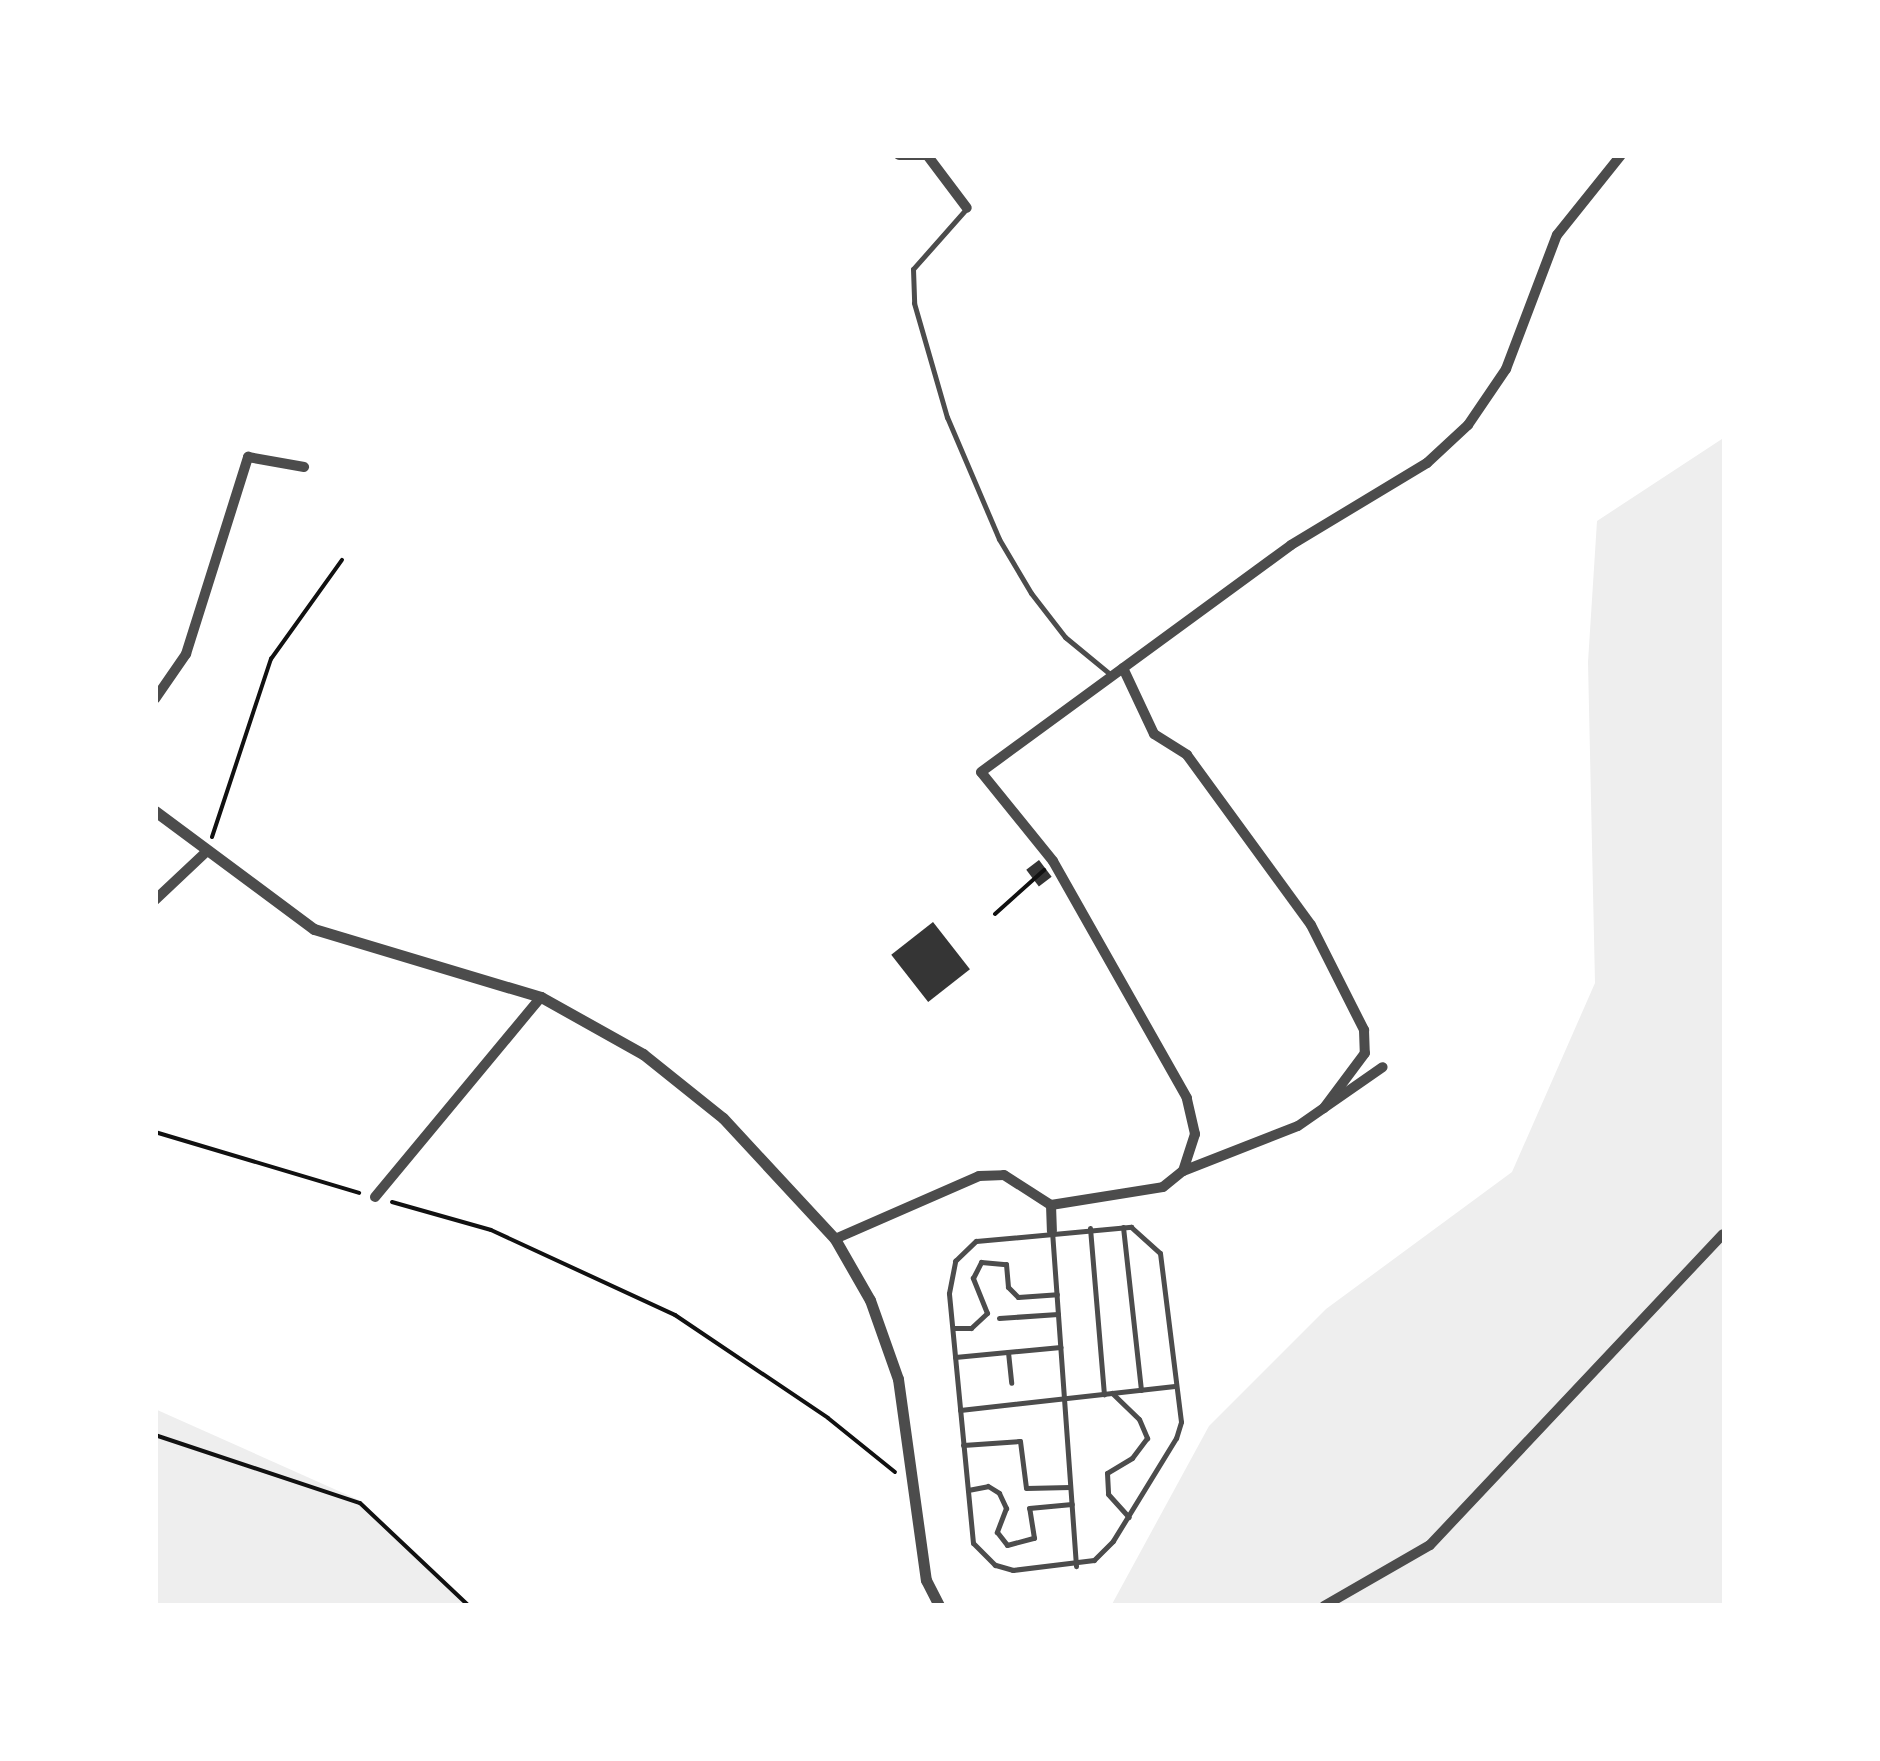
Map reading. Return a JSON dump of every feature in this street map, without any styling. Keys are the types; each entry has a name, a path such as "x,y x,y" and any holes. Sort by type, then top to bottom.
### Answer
{"street":[{"path":"899,155 927,155 967,208"},
{"path":"1183,1171 1195,1134 1187,1098 1053,861 982,772 1291,545 1427,463 1468,425 1506,369 1557,235 1620,155"},
{"path":"155,699 186,654 248,457 304,467"},
{"path":"1124,668 1154,734 1187,754 1311,924 1364,1030 1365,1053 1324,1108"},
{"path":"155,811 314,929 541,997 643,1054 723,1118 836,1239 870,1300 898,1379 926,1580 940,1606"},
{"path":"156,899 207,851"},
{"path":"375,1197 541,997"},
{"path":"836,1239 979,1176 1004,1175 1050,1205 1162,1187 1183,1171 1298,1126 1383,1067"},
{"path":"1050,1205 1052,1231"},
{"path":"1324,1606 1430,1545 1723,1234"}],"lane":[{"path":"967,208 912,270 914,303 947,417 998,539 1031,593 1065,637 1113,676"},
{"path":"1123,1227 1142,1390"},
{"path":"1123,1227 1142,1231 1160,1253 1175,1386 1176,1438 1130,1517 1094,1560 1076,1566 1013,1570 995,1565 973,1543 950,1275 965,1249 976,1241 1052,1231 1123,1227"},
{"path":"1090,1228 1108,1394 1140,1419 1147,1438 1132,1458 1106,1473 1108,1494 1130,1517"},
{"path":"1052,1231 1076,1566"},
{"path":"952,1328 971,1328 987,1313 973,1278 982,1262 1006,1264 1008,1287 1018,1297 1057,1294"},
{"path":"999,1318 1058,1314"},
{"path":"955,1357 1060,1347"},
{"path":"1008,1352 1012,1382"},
{"path":"960,1410 1175,1386"},
{"path":"964,1445 1020,1441 1026,1488 1071,1486"},
{"path":"968,1490 988,1486 999,1493 1006,1508 996,1532 1014,1546 1034,1538 1030,1508 1072,1504"}],"path":[{"path":"207,851 271,659 342,560"},
{"path":"994,914 1045,868"},
{"path":"155,1132 491,1230 675,1315 828,1418 910,1484"},
{"path":"155,1436 360,1503 469,1606"}],"shaded area":[{"path":"1725,437 1725,1606 1111,1606 1209,1426 1326,1309 1512,1172 1595,983 1588,662 1597,521"},
{"path":"155,1409 361,1501 472,1606 155,1606"}],"building":[{"path":"1039,860 1052,877 1039,886 1026,870"},
{"path":"933,922 970,969 928,1002 891,955"}]}
